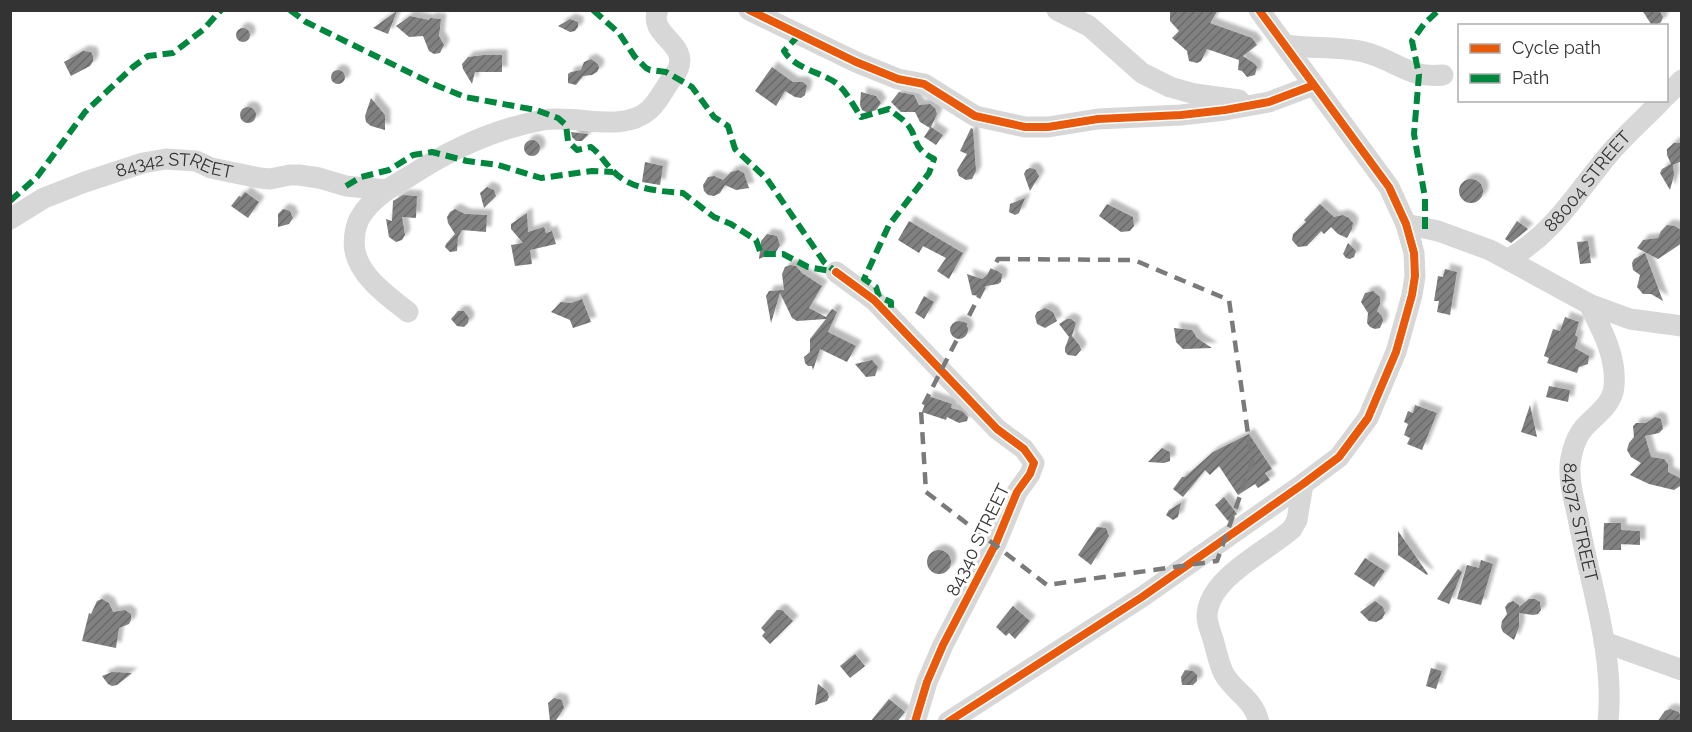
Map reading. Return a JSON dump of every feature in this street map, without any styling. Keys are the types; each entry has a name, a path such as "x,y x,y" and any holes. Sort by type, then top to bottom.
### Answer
{"street":[{"path":"408,312 363,270 355,253 354,241 360,217 386,190 443,154 503,129 558,118 613,122 639,117 657,100 677,72 680,63 678,49 660,30 656,21 658,10"},
{"path":"749,10 856,62 898,79 924,84 975,116 1017,126 1048,127 1098,119 1181,115 1269,102 1314,85"},
{"path":"1057,10 1089,26 1142,73 1170,87 1228,100 1269,102"},
{"path":"948,722 1152,591 1303,484 1338,457 1368,418 1396,352 1412,295 1415,276 1413,253 1406,224 1389,188 1259,10"},
{"path":"1285,45 1365,52 1419,75 1443,75"},
{"path":"1668,94 1682,80"},
{"name":"88004 STREET","path":"1509,259 1530,247 1550,228 1575,200 1610,153 1660,102"},
{"name":"84342 STREET","path":"10,219 44,198 85,182 143,163 166,159 196,161 212,168 260,178 299,175 320,178 346,186 386,190"},
{"path":"1406,224 1438,231 1509,259 1589,304 1630,319 1682,327"},
{"name":"84340 STREET","path":"836,272 874,300 997,429 1024,449 1034,463 1030,474 1017,492 996,543 943,645 915,722"},
{"name":"84972 STREET","path":"1589,304 1604,334 1613,364 1615,387 1609,402 1581,431 1573,450 1569,472 1604,642 1609,685 1608,722"},
{"path":"1259,722 1253,706 1231,683 1220,667 1207,618 1208,605 1217,588 1292,528 1297,520 1303,484"},
{"path":"1604,642 1682,670"}],"highlighted area":[{"path":"998,259 1134,260 1229,300 1252,462 1217,561 1047,585 926,492 921,410"}],"building":[{"path":"1170,10 1218,10 1210,23 1252,38 1257,45 1243,56 1257,67 1255,75 1247,77 1238,70 1239,60 1207,49 1201,61 1197,63 1189,61 1187,51 1172,38 1179,31 1170,21"},
{"path":"1642,10 1659,10 1663,17 1661,22 1651,24"},
{"path":"397,11 388,34 373,28"},
{"path":"410,16 429,20 430,18 441,19 439,36 444,45 440,53 434,54 429,51 423,36 409,37 396,26"},
{"path":"570,19 578,22 575,31 570,32 558,26"},
{"path":"243,28 248,30 250,35 248,40 243,42 238,40 236,35 238,30"},
{"path":"83,51 91,52 93,61 90,66 71,76 64,62"},
{"path":"502,55 502,72 475,72 472,84 462,64 468,57"},
{"path":"591,59 598,64 597,72 583,76 576,85 568,83 568,74 581,70 584,62"},
{"path":"772,67 793,82 803,82 807,86 805,95 801,98 795,97 785,91 776,106 755,91"},
{"path":"338,70 343,72 345,77 343,82 338,84 333,82 331,77 333,72"},
{"path":"861,92 876,96 881,103 876,110 868,113 862,110"},
{"path":"899,92 914,95 919,105 930,104 935,108 937,114 931,127 943,135 936,145 924,137 930,128 920,122 915,112 901,112 891,102"},
{"path":"371,98 385,115 385,130 366,122 365,116"},
{"path":"245,107 251,107 256,115 254,121 245,123 240,118 240,112"},
{"path":"971,128 973,129 976,171 972,179 966,180 959,176 957,170 967,154 960,151"},
{"path":"571,132 588,135 582,141 576,141"},
{"path":"529,140 535,140 540,148 538,154 529,156 524,151 524,145"},
{"path":"1674,143 1682,143 1682,161 1673,165 1674,175 1670,190 1660,173 1662,169 1671,164 1667,149"},
{"path":"645,162 663,166 660,185 642,182"},
{"path":"1030,168 1035,169 1039,176 1030,191 1024,174"},
{"path":"738,170 744,173 749,188 736,190 725,185 720,193 714,196 704,191 703,185 708,177 714,176 723,180 731,172"},
{"path":"1466,179 1476,179 1483,186 1483,196 1476,203 1466,203 1459,196 1459,186"},
{"path":"487,187 494,190 496,196 484,208 480,193"},
{"path":"245,192 259,202 248,218 231,206"},
{"path":"403,195 417,196 416,218 402,217 405,235 402,240 396,242 389,237 386,219 392,221 393,201"},
{"path":"1025,198 1019,213 1015,215 1009,212 1010,204"},
{"path":"1107,204 1133,217 1134,226 1130,231 1121,232 1099,216"},
{"path":"1320,204 1334,217 1343,215 1349,218 1353,223 1352,229 1347,238 1338,234 1331,227 1324,234 1321,231 1307,246 1298,247 1292,240 1293,234"},
{"path":"283,209 290,211 293,218 289,224 278,227 278,214"},
{"path":"455,209 465,214 487,215 486,232 462,230 458,237 457,251 450,252 445,247 455,234 447,217"},
{"path":"527,213 528,232 544,227 546,233 552,231 556,244 530,250 532,264 515,266 511,245 523,243 511,229 511,224"},
{"path":"909,221 963,253 949,279 937,271 946,258 923,246 919,253 898,240"},
{"path":"1517,221 1528,229 1511,243 1505,239"},
{"path":"1667,225 1675,226 1682,231 1682,242 1679,245 1658,259 1637,248 1643,240 1658,238"},
{"path":"767,234 777,236 780,245 776,252 759,259 761,241"},
{"path":"1588,241 1591,263 1580,264 1577,242"},
{"path":"1348,243 1356,251 1354,257 1350,259 1343,254"},
{"path":"1645,253 1663,301 1651,294 1643,294 1637,287 1640,275 1633,270 1632,263 1634,259"},
{"path":"796,266 802,273 822,286 809,308 826,317 832,309 837,312 828,332 856,346 847,362 820,349 813,370 812,366 805,363 804,357 810,352 810,339 826,319 797,321 792,318 780,293 771,323 766,296 769,291 784,290 782,274 785,267"},
{"path":"1445,269 1457,272 1450,315 1437,312 1439,301 1434,301 1438,276 1443,277"},
{"path":"996,270 1002,274 1001,282 986,286 980,296 972,295 967,274 982,279"},
{"path":"1373,291 1380,297 1377,311 1383,321 1380,328 1375,329 1367,323 1368,313 1361,302 1365,293"},
{"path":"924,296 934,302 924,319 915,313"},
{"path":"582,299 591,322 573,328 570,320 551,312 561,302 571,303"},
{"path":"1045,308 1053,312 1057,321 1045,328 1037,324 1035,316 1037,312"},
{"path":"458,311 464,311 469,318 464,327 457,326 451,319"},
{"path":"1565,317 1579,322 1575,335 1578,337 1575,348 1589,356 1588,364 1579,367 1577,373 1547,363 1549,358 1544,356 1553,329 1560,331"},
{"path":"1067,319 1076,323 1072,336 1081,350 1076,356 1065,352 1069,337 1059,324"},
{"path":"959,321 965,324 968,330 965,336 959,339 953,336 950,330 953,324"},
{"path":"1174,328 1192,330 1197,338 1212,348 1183,349 1176,342"},
{"path":"872,360 878,367 875,376 866,377 855,364"},
{"path":"1549,386 1570,390 1568,402 1546,397"},
{"path":"928,396 952,404 951,408 962,411 968,417 967,421 959,423 947,417 946,420 922,412"},
{"path":"1415,405 1437,413 1422,450 1407,444 1410,438 1404,435 1408,424 1404,422 1408,411 1413,413"},
{"path":"1530,405 1537,437 1521,432"},
{"path":"1655,417 1661,419 1663,429 1659,433 1645,436 1651,457 1664,459 1668,464 1668,472 1680,478 1680,486 1674,490 1649,484 1630,475 1641,463 1631,457 1627,450 1634,437 1633,426 1636,423 1646,423"},
{"path":"1249,434 1272,469 1265,473 1270,480 1258,488 1255,484 1238,495 1219,466 1210,475 1205,470 1183,497 1173,489 1182,477 1185,477 1213,452"},
{"path":"1162,448 1170,452 1170,461 1148,462"},
{"path":"1224,497 1237,514 1228,521 1215,505"},
{"path":"1181,503 1178,517 1173,520 1166,515 1169,510"},
{"path":"1604,523 1621,523 1621,530 1640,531 1640,545 1621,544 1621,550 1603,550"},
{"path":"1097,527 1106,528 1109,536 1091,565 1078,555"},
{"path":"1398,531 1428,574 1427,575 1398,555"},
{"path":"939,550 947,554 951,562 947,570 939,574 931,570 927,562 931,554"},
{"path":"1365,558 1385,571 1374,587 1354,574"},
{"path":"1481,560 1493,564 1481,605 1457,599 1467,565 1479,568"},
{"path":"1458,569 1462,572 1449,604 1437,599"},
{"path":"102,599 109,603 113,612 125,610 131,614 129,624 119,628 116,648 82,641 89,613 91,614 97,601"},
{"path":"1529,599 1540,602 1541,610 1538,614 1533,615 1519,613 1519,627 1514,640 1503,632 1501,627 1507,614 1505,607 1513,601 1519,607"},
{"path":"1375,601 1383,607 1385,613 1382,619 1376,622 1369,621 1360,612"},
{"path":"1013,606 1030,621 1015,639 1009,633 1006,636 996,627"},
{"path":"777,610 782,610 793,621 770,644 762,636 765,632 761,628"},
{"path":"855,654 865,666 850,678 840,666"},
{"path":"1431,668 1442,671 1436,689 1426,686"},
{"path":"1185,670 1193,671 1197,675 1197,681 1193,685 1182,685 1181,677"},
{"path":"112,672 132,673 117,685 112,686 102,676"},
{"path":"818,684 827,691 829,697 827,701 815,705"},
{"path":"554,698 562,700 564,708 555,722 550,722 548,703"},
{"path":"889,699 905,712 897,722 870,722"},
{"path":"1670,709 1679,712 1682,722 1657,722 1665,711"}],"marked path":[{"path":"10,201 37,177 85,112 133,67 148,56 173,53 204,29 221,10"},
{"path":"290,10 306,22 433,84 465,97 536,110 558,118 566,125 568,141 577,150 591,147 613,171 628,182 646,188 683,193 714,217 731,224 756,240 761,254 783,254 808,267 836,272"},
{"path":"593,10 619,33 635,57 646,68 666,72 692,87 714,117 728,126 735,149 767,179 824,262 836,272"},
{"path":"1425,229 1425,198 1414,134 1419,75 1412,41 1424,24 1439,10"},
{"path":"799,35 784,51 789,57 801,66 840,86 861,117 889,109 908,125 918,147 934,159 929,173 889,225 864,279 876,287 879,297 891,302 891,317"},
{"path":"346,186 361,177 389,170 413,155 432,152 467,161 498,165 541,178 592,171 613,172"}],"cycle path":[{"path":"749,10 856,62 898,79 924,84 975,116 1025,127 1048,127 1098,119 1181,115 1225,110 1269,102 1314,85"},
{"path":"948,722 1142,597 1303,484 1339,457 1368,418 1396,352 1412,295 1415,276 1414,253 1406,224 1389,187 1259,10"},
{"path":"836,272 874,300 997,429 1024,449 1034,463 1030,474 1017,492 996,543 943,645 927,682 915,722"}]}
